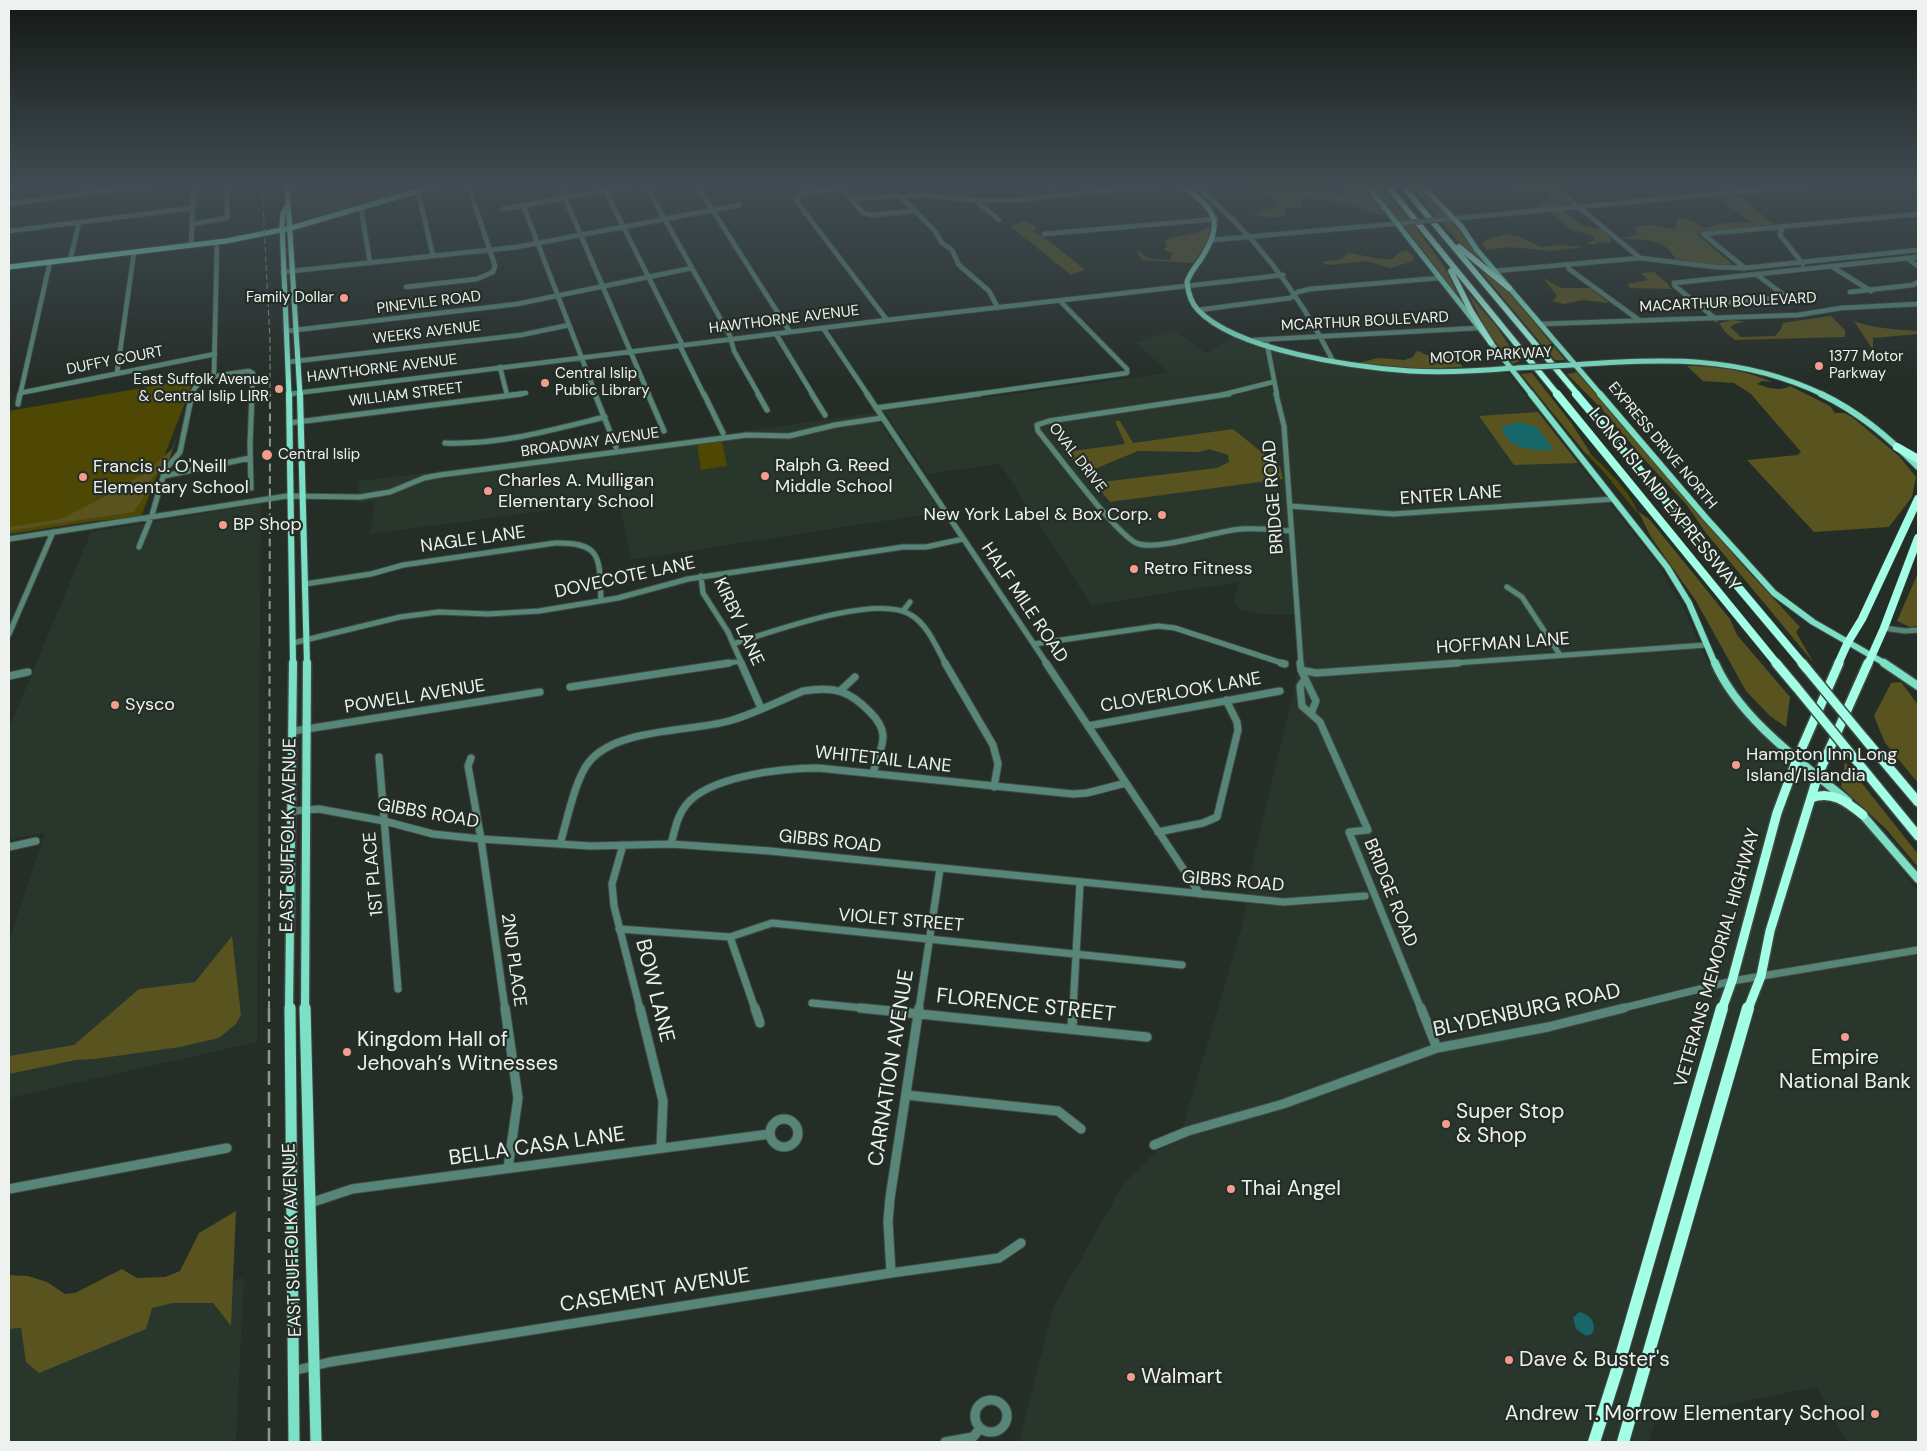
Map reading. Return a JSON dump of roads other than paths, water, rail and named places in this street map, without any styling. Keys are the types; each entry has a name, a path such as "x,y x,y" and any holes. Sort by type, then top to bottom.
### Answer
{"highway":[{"path":"1438,252 1491,343"},
{"name":"LONG ISLAND EXPRESSWAY","path":"1440,252 1918,836"},
{"name":"LONG ISLAND EXPRESSWAY","path":"1458,252 1918,802"},
{"path":"1465,252 1509,288"},
{"path":"1897,447 1918,459"},
{"name":"VETERANS MEMORIAL HIGHWAY","path":"1594,1442 1620,1361 1723,1005 1732,981 1777,813 1797,759 1848,642 1862,619 1918,499"},
{"path":"1623,1442 1746,1014 1761,976 1770,931 1818,775 1870,655 1884,628 1918,538"},
{"path":"1811,798 1819,795 1830,795 1843,800 1863,815"}],"main road":[{"path":"9,267 134,252"},
{"name":"EAST SUFFOLK AVENUE","path":"282,252 290,423 294,731 289,1017 294,1442"},
{"name":"EAST SUFFOLK AVENUE","path":"292,252 300,392 308,729 305,1006 316,1442"},
{"path":"1198,310 1188,287 1188,278 1205,252"},
{"path":"1418,252 1478,328 1513,368 1667,567 1689,603 1706,645 1728,687 1752,717 1797,759 1863,815 1918,879"},
{"name":"EXPRESS DRIVE NORTH","path":"1479,252 1573,365 1706,518 1774,592 1807,618 1918,686"},
{"name":"MOTOR PARKWAY","path":"1198,310 1214,323 1267,344 1333,361 1412,371 1454,372 1684,360 1708,361 1761,372 1806,387 1836,402 1877,429 1918,467"}],"street":[{"path":"70,260 72,252"},
{"path":"118,373 134,252"},
{"path":"214,373 217,252"},
{"path":"368,252 370,262"},
{"path":"432,252 433,256"},
{"path":"283,272 473,252"},
{"path":"406,287 483,278 495,269 490,252"},
{"path":"540,252 616,447"},
{"path":"588,252 664,431"},
{"path":"636,252 723,433"},
{"path":"683,252 731,339 734,351 767,410"},
{"path":"739,252 790,332"},
{"path":"835,252 887,320"},
{"path":"953,252 959,266 990,291 998,308"},
{"path":"1263,252 1283,275 1333,361"},
{"path":"1633,252 1640,258"},
{"path":"1725,252 1745,268"},
{"path":"1793,252 1808,268"},
{"path":"1495,271 1640,258 1715,267 1745,268 1901,252"},
{"path":"1716,318 1675,286 1674,283 1918,257"},
{"path":"1907,258 1918,266"},
{"path":"18,404 50,262"},
{"path":"1568,264 1569,269 1640,321"},
{"path":"1830,266 1872,291"},
{"name":"PINEVILE ROAD","path":"287,331 517,304 692,268"},
{"path":"1756,274 1789,299"},
{"name":"HAWTHORNE AVENUE","path":"289,394 887,320 1283,275"},
{"path":"1198,310 1290,298 1301,291 1310,289 1439,278"},
{"path":"1850,292 1913,285 1918,282"},
{"path":"1700,305 1748,300 1789,299 1811,295"},
{"path":"876,408 1127,373 1127,370 1060,301"},
{"name":"MACARTHUR BOULEVARD","path":"1540,324 1811,314 1841,308 1918,304"},
{"name":"WEEKS AVENUE","path":"288,362 521,334 569,325"},
{"name":"HALF MILE ROAD","path":"823,328 1200,894"},
{"name":"MCARTHUR BOULEVARD","path":"1254,340 1478,328"},
{"path":"776,334 825,415"},
{"name":"BRIDGE ROAD","path":"1267,344 1273,382 1284,425 1302,670 1316,701 1311,714"},
{"name":"DUFFY COURT","path":"20,393 215,354"},
{"path":"500,367 507,395"},
{"path":"139,547 152,515 165,470 180,452 193,388 196,383 202,380 249,371 253,373 250,458 251,488"},
{"name":"OVAL DRIVE","path":"1273,382 1248,390 1216,396 1050,421 1037,425 1038,431 1109,518 1124,536 1133,542 1142,545 1159,544 1242,529 1291,531"},
{"name":"WILLIAM STREET","path":"290,423 526,393"},
{"path":"445,443 462,445 508,439 605,416"},
{"name":"BROADWAY AVENUE","path":"9,539 152,515 291,495 360,498 390,492 424,478 440,475 747,435 789,436 835,425 882,418"},
{"path":"164,476 250,458"},
{"name":"ENTER LANE","path":"1290,506 1393,514 1614,499"},
{"path":"9,634 53,532"},
{"name":"DOVECOTE LANE","path":"293,643 376,622 422,614 531,612 618,598 701,576 902,547 938,546 964,539"},
{"name":"NAGLE LANE","path":"304,584 371,574 403,565 555,543 579,542 589,547 598,558 601,601"},
{"name":"KIRBY LANE","path":"701,576 703,593 722,621 761,708"},
{"path":"1507,588 1522,597 1560,655"},
{"path":"903,611 910,602"},
{"path":"733,644 839,615 875,609 903,611 920,621 925,628 993,745 998,764 994,787"},
{"path":"1034,644 1158,626 1175,628 1285,664"},
{"path":"1884,628 1905,631 1918,630"},
{"name":"HOFFMAN LANE","path":"1302,670 1316,673 1706,645"},
{"path":"570,687 741,661"},
{"path":"9,676 28,672"},
{"path":"840,691 854,677"},
{"name":"BRIDGE ROAD","path":"1305,679 1300,686 1302,706 1320,722 1368,830 1349,832 1437,1048"},
{"path":"560,844 581,774 586,764 599,751 611,743 729,721 803,691 816,689 840,691 857,698 875,717 881,728 882,737 873,773"},
{"name":"CLOVERLOOK LANE","path":"1088,726 1280,691"},
{"name":"POWELL AVENUE","path":"294,731 540,692"},
{"path":"1158,832 1203,823 1217,818 1238,730 1237,722 1226,700"},
{"name":"1ST PLACE","path":"379,757 398,989"},
{"name":"2ND PLACE","path":"472,758 468,766 481,839 518,1098 508,1168"},
{"name":"WHITETAIL LANE","path":"671,844 679,816 687,804 699,793 714,786 807,768 1073,794 1087,793 1126,783"},
{"name":"GIBBS ROAD","path":"293,811 308,809 332,811 384,821 433,834 481,839 560,844 671,844 789,853 1284,902 1366,896"},
{"path":"9,847 36,842"},
{"name":"BOW LANE","path":"623,845 612,884 620,929 663,1101 661,1148"},
{"name":"CARNATION AVENUE","path":"891,1273 888,1221 940,869"},
{"path":"1072,1029 1080,883"},
{"name":"VIOLET STREET","path":"620,929 730,937 772,923 1182,965"},
{"path":"730,937 760,1023"},
{"name":"BLYDENBURG ROAD","path":"1154,1144 1188,1131 1284,1104 1437,1048 1548,1028 1732,981 1918,950"},
{"name":"FLORENCE STREET","path":"812,1003 918,1012 1147,1037"},
{"path":"906,1095 1058,1111 1082,1129"},
{"name":"BELLA CASA LANE","path":"310,1203 352,1189 770,1134"},
{"path":"9,1189 227,1148"},
{"name":"CASEMENT AVENUE","path":"293,1371 314,1364 891,1273 999,1258 1021,1243"},
{"path":"945,1442 973,1437 978,1430"}],"water":[{"path":"1519,422 1537,427 1554,450 1524,448 1510,442 1502,429 1504,426"},
{"path":"1579,1312 1587,1315 1592,1320 1594,1330 1592,1334 1586,1336 1576,1329 1573,1318"}],"railway":[{"path":"265,252 270,341 270,394"},
{"path":"269,1009 270,394"},
{"path":"269,1009 269,1442"}],"place":[{"name":"Family Dollar","path":"344,298"},
{"name":"1377 Motor Parkway","path":"1819,366"},
{"name":"Central Islip Public Library","path":"545,383"},
{"name":"East Suffolk Avenue & Central Islip LIRR","path":"279,389"},
{"name":"Central Islip","path":"267,455"},
{"name":"Ralph G. Reed Middle School","path":"765,476"},
{"name":"Francis J. O'Neill Elementary School","path":"83,477"},
{"name":"Charles A. Mulligan Elementary School","path":"488,491"},
{"name":"New York Label & Box Corp.","path":"1162,515"},
{"name":"BP Shop","path":"223,525"},
{"name":"Retro Fitness","path":"1134,569"},
{"name":"Sysco","path":"115,705"},
{"name":"Hampton Inn Long Island/Islandia","path":"1736,765"},
{"name":"Empire National Bank","path":"1845,1037"},
{"name":"Kingdom Hall of Jehovah’s Witnesses","path":"347,1052"},
{"name":"Super Stop & Shop","path":"1446,1124"},
{"name":"Thai Angel","path":"1231,1189"},
{"name":"Dave & Buster's","path":"1509,1360"},
{"name":"Walmart","path":"1131,1377"},
{"name":"Andrew T. Morrow Elementary School","path":"1875,1414"}]}
